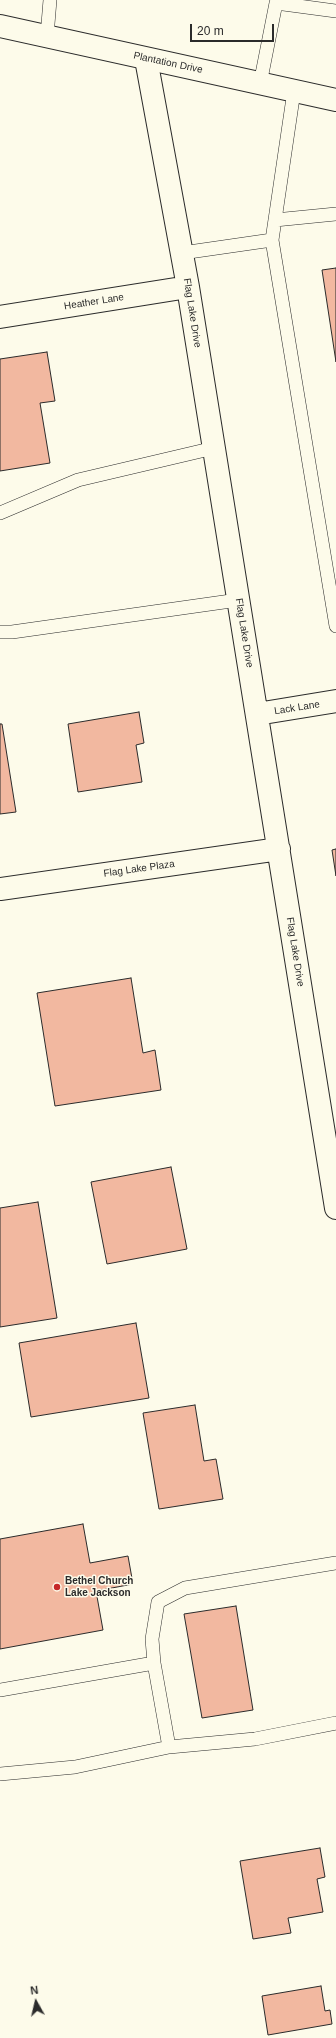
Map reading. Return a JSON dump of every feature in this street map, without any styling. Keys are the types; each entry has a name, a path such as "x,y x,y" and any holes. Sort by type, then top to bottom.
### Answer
{"street":[{"name":"Plantation Drive","path":"0,26 336,100"},
{"name":"Flag Lake Drive","path":"146,59 188,287 336,1208"},
{"name":"Heather Lane","path":"0,316 188,287"},
{"name":"Lack Lane","path":"257,714 336,701"},
{"name":"Flag Lake Plaza","path":"0,889 279,850"}],"lane":[{"path":"47,36 50,0"},
{"path":"260,84 276,2 336,11"},
{"path":"294,91 272,240 336,626"},
{"path":"275,220 336,214"},
{"path":"182,253 272,240"},
{"path":"0,513 78,480 214,448"},
{"path":"0,632 12,632 238,600"},
{"path":"169,1747 154,1663 152,1639 158,1602 184,1588 336,1562"},
{"path":"0,1690 154,1663"},
{"path":"0,1774 75,1767 169,1747 255,1739 336,1723"}],"building":[{"path":"336,268 336,362 322,270"},
{"path":"47,352 55,401 40,403 50,463 0,471 0,359"},
{"path":"139,712 144,743 136,745 142,782 78,792 68,724"},
{"path":"0,724 2,724 16,812 0,814"},
{"path":"336,849 336,876 332,850"},
{"path":"131,978 143,1053 155,1050 161,1090 55,1106 37,993"},
{"path":"171,1167 187,1249 107,1264 91,1182"},
{"path":"38,1202 57,1318 0,1327 0,1208"},
{"path":"136,1323 149,1398 31,1417 19,1343"},
{"path":"195,1405 204,1461 216,1459 223,1499 159,1509 143,1413"},
{"name":"Bethel Church Lake Jackson","path":"83,1524 90,1563 128,1556 133,1584 96,1591 103,1630 0,1649 0,1539"},
{"path":"236,1606 253,1710 202,1718 184,1614"},
{"path":"320,1848 325,1877 317,1879 323,1912 288,1918 291,1933 253,1939 240,1861"},
{"path":"321,1986 325,2011 330,2010 332,2024 268,2035 262,1996"}],"place":[{"name":"Bethel Church Lake Jackson","path":"57,1587"}]}
